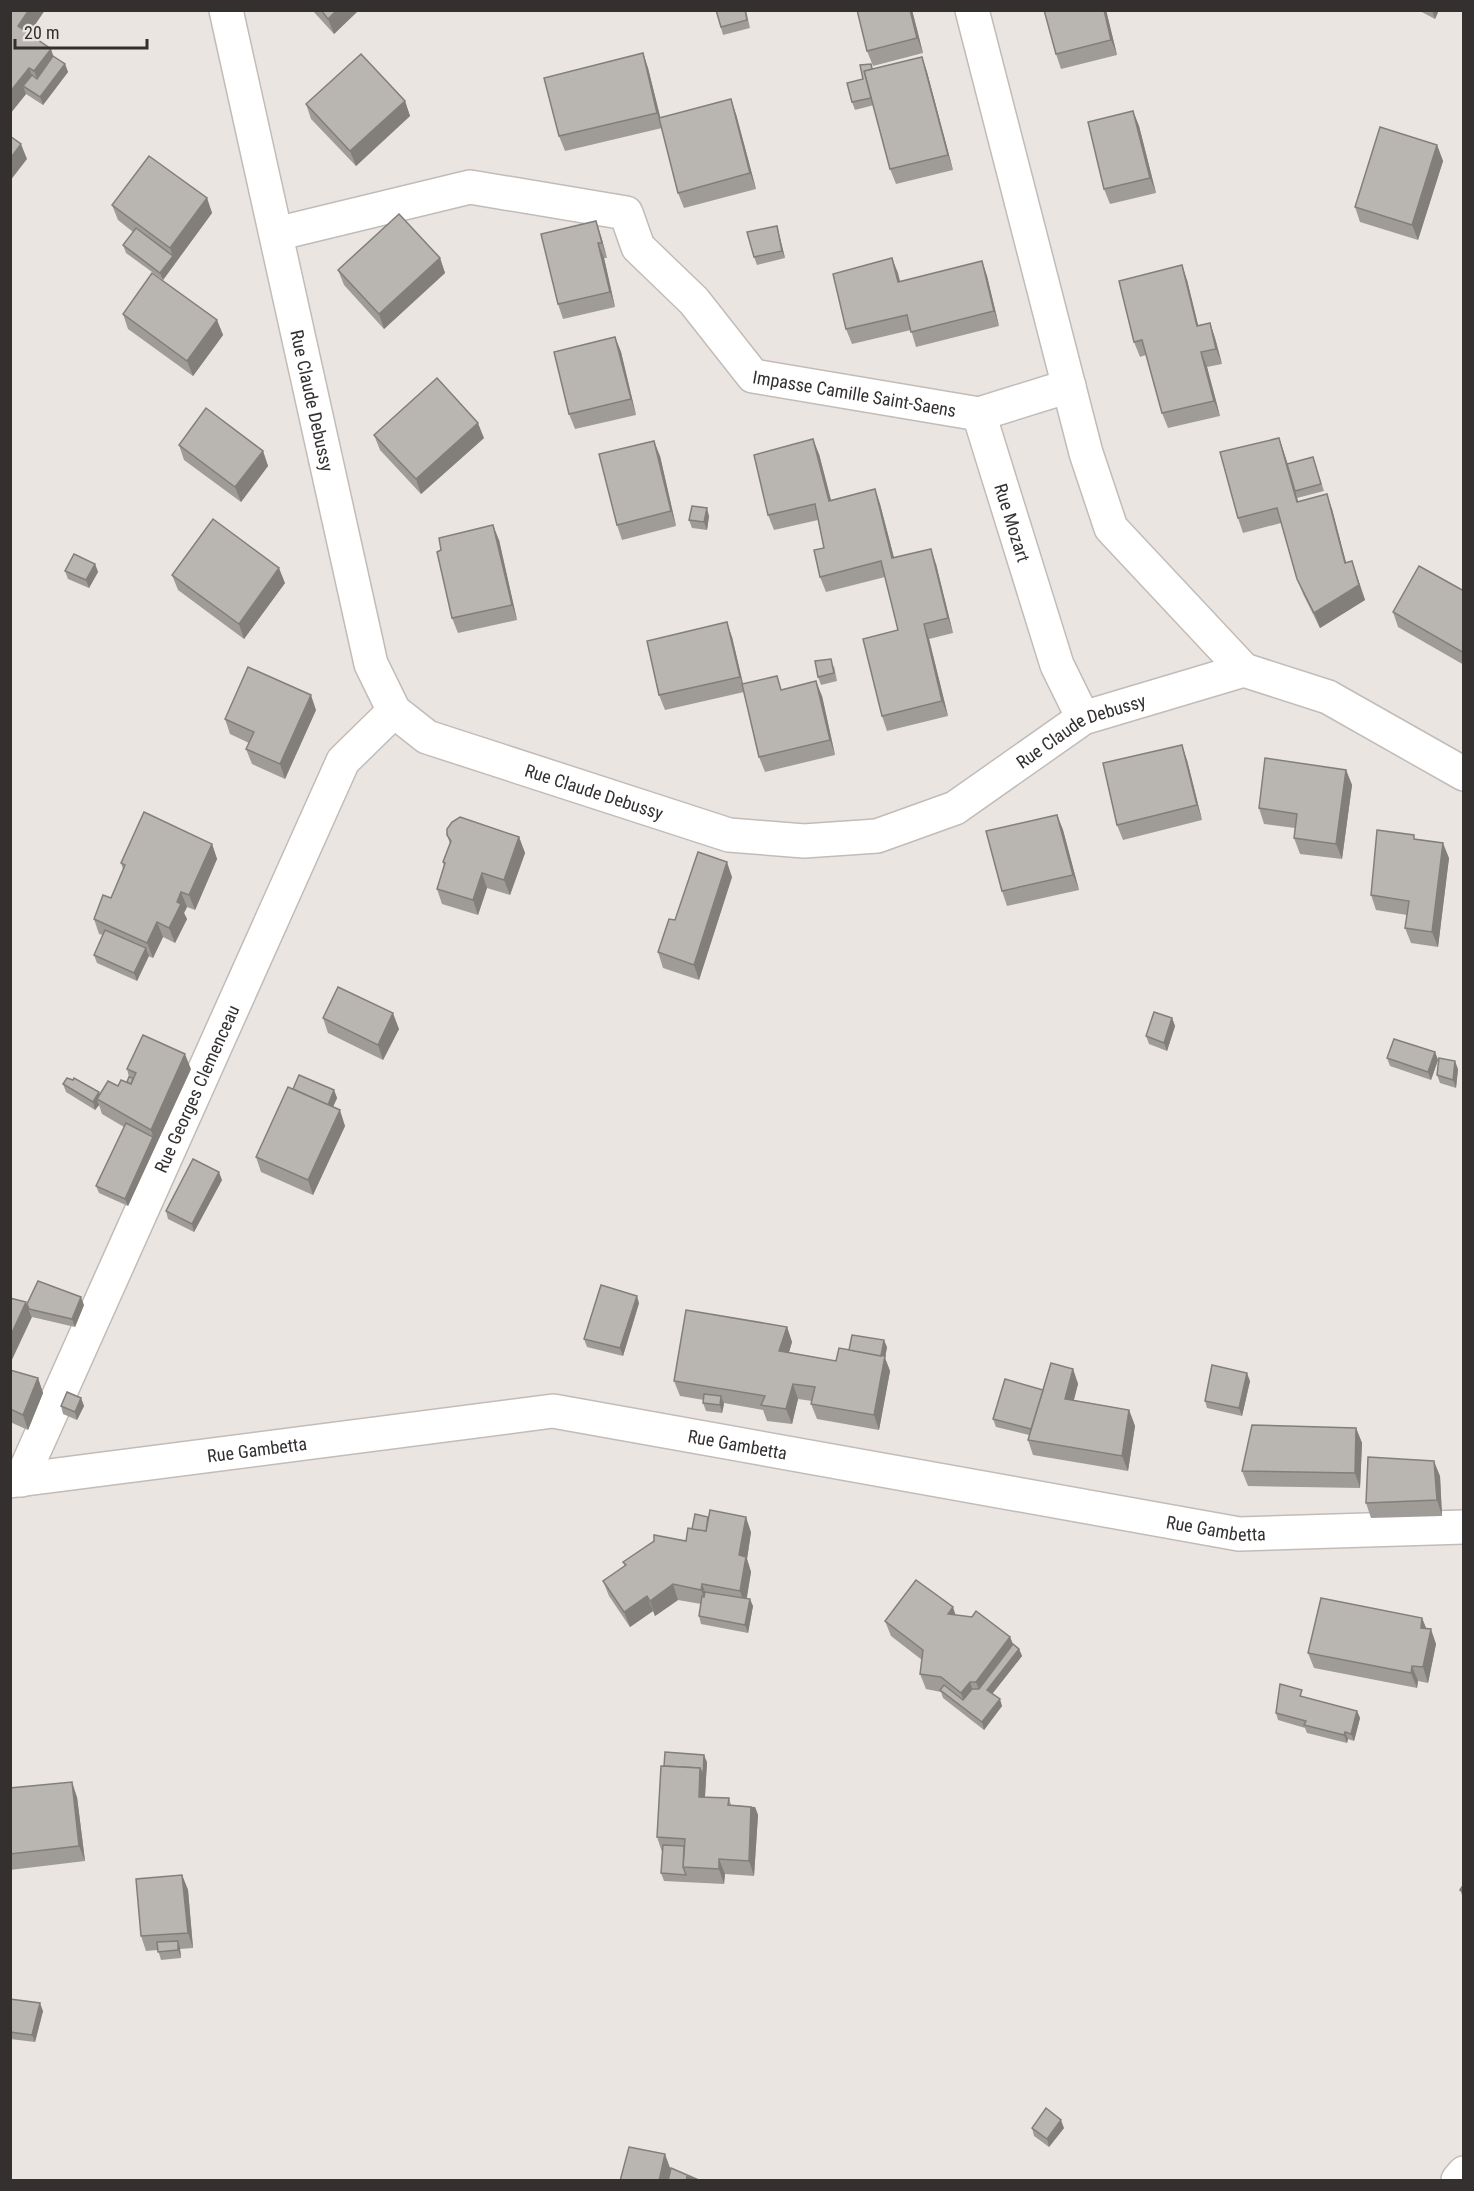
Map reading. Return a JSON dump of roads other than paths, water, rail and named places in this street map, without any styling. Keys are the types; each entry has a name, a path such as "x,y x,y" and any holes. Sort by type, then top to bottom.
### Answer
{"street":[{"name":"Rue Claude Debussy","path":"226,10 371,664 394,711 427,737 729,835 804,841 877,836 955,808 1083,718 1244,670"},
{"path":"972,10 1086,453 1111,528 1244,670 1328,698 1464,774"},
{"name":"Impasse Camille Saint-Saens","path":"276,234 470,187 626,213 638,247 694,302 753,376 979,414"},
{"path":"979,414 1069,387"},
{"name":"Rue Mozart","path":"979,414 1057,664 1083,718"},
{"name":"Rue Georges Clemenceau","path":"16,1481 343,760 394,711"},
{"name":"Rue Gambetta","path":"16,1481 553,1411 1239,1534 1464,1527"},
{"path":"1458,2181 1464,2173"}]}
